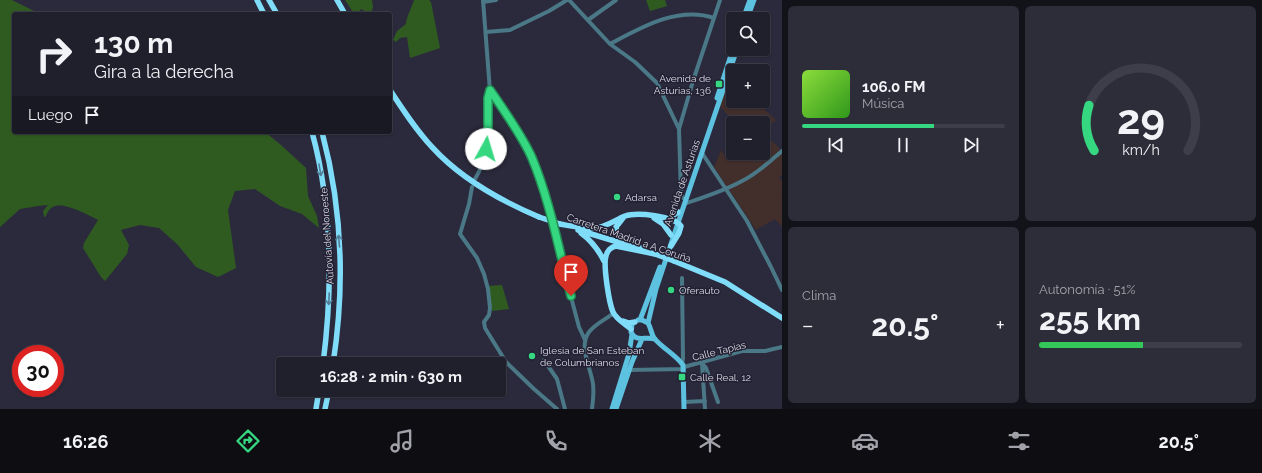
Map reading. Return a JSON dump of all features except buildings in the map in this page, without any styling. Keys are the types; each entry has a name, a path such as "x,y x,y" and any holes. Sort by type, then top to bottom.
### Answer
{"highway":[{"path":"257,0 263,12"},
{"path":"269,0 276,12"},
{"path":"337,0 344,12"},
{"name":"Carretera Madrid a A Coruña","path":"392,93 409,119 431,146 450,164 481,188 512,206 539,217 674,261 724,282 782,318"},
{"name":"Autovía del Noroeste","path":"312,134 320,168 329,234 329,321 324,357"},
{"name":"Autovía del Noroeste","path":"322,134 335,200 341,265 340,296 334,357"},
{"path":"667,229 669,224 674,221 678,212"},
{"path":"560,224 573,227 594,228 606,225 625,216 640,214 674,221 680,225 681,229 671,246"},
{"path":"625,216 619,221 616,227 618,236 622,240 655,254"},
{"path":"650,216 660,222 671,235"},
{"path":"560,224 590,239 596,246 605,262"},
{"path":"631,332 614,313 609,297 605,262 608,250 613,246 655,254"},
{"path":"621,320 629,323 637,321"},
{"path":"315,409 318,397"},
{"path":"325,409 328,397"}],"main road":[{"path":"746,12 750,0"},
{"path":"750,12 754,0"},
{"name":"Avenida de Asturias","path":"678,212 731,56"},
{"name":"Avenida de Asturias","path":"637,321 671,235 674,221 684,204 735,56"},
{"path":"671,246 656,290 648,323 655,339 683,366 684,409"},
{"path":"612,409 629,354 631,332 637,321 645,321 648,323"},
{"path":"616,409 629,370 644,338 650,330"},
{"path":"631,332 638,339 655,339"}],"street":[{"path":"475,178 486,149 488,133 488,98 490,90 483,1 496,0"},
{"path":"486,32 510,30 568,0 610,44 635,62 657,83 679,129"},
{"path":"588,20 616,0"},
{"path":"683,198 681,195 679,129 720,0"},
{"path":"610,44 654,22 677,16 697,14 714,18"},
{"path":"490,90 532,157 539,177 579,327 585,340"},
{"path":"684,204 726,189 742,181 761,169 782,151"},
{"path":"702,153 747,221 782,290"},
{"path":"472,187 469,204 460,234 477,258 484,274 489,302 489,315 484,322 485,328 506,362 527,383 557,409"},
{"path":"682,278 683,366"},
{"path":"592,409 593,382 584,348 585,340 593,328 614,313"},
{"name":"Calle Tapias","path":"629,370 683,366 702,363 742,351 765,351 782,347"},
{"path":"544,360 558,382 564,409"},
{"path":"702,363 705,409"},
{"path":"702,363 706,368 718,402"},
{"path":"684,402 705,401"}],"shaded area":[{"path":"726,84 726,108 763,108 776,120 770,126 770,116 729,116 719,105"},
{"path":"770,139 782,151 782,175 779,177 782,181 782,227 775,219 756,230 714,167 721,150 726,160 770,160"}],"green space":[{"path":"0,0 12,0 36,12 12,12 12,134 267,134 306,168 308,196 317,216 319,228 302,214 280,206 255,189 235,191 228,210 236,268 218,277 196,267 177,244 159,228 140,225 121,230 129,245 127,254 105,281 83,248 84,243 98,220 76,209 63,206 51,208 44,217 43,211 48,205 20,209 0,227"},
{"path":"345,0 372,0 373,7 372,12 367,12 361,9 359,12 353,12"},
{"path":"414,0 429,0 431,2 440,48 410,58 407,37 400,38 396,42 393,40 397,31 406,24"},
{"path":"646,0 665,0 667,6 650,11"},
{"path":"502,285 509,309 492,311 488,286"}],"place":[{"name":"Avenida de Asturias, 136","path":"719,84"},
{"name":"Adarsa","path":"617,197"},
{"name":"Oferauto","path":"671,290"},
{"name":"Iglesia de San Esteban de Columbrianos","path":"532,356"},
{"name":"Calle Real, 12","path":"682,377"}],"route":[{"path":"486,149 489,115 488,98 490,90 532,157 539,177 571,296"}]}
